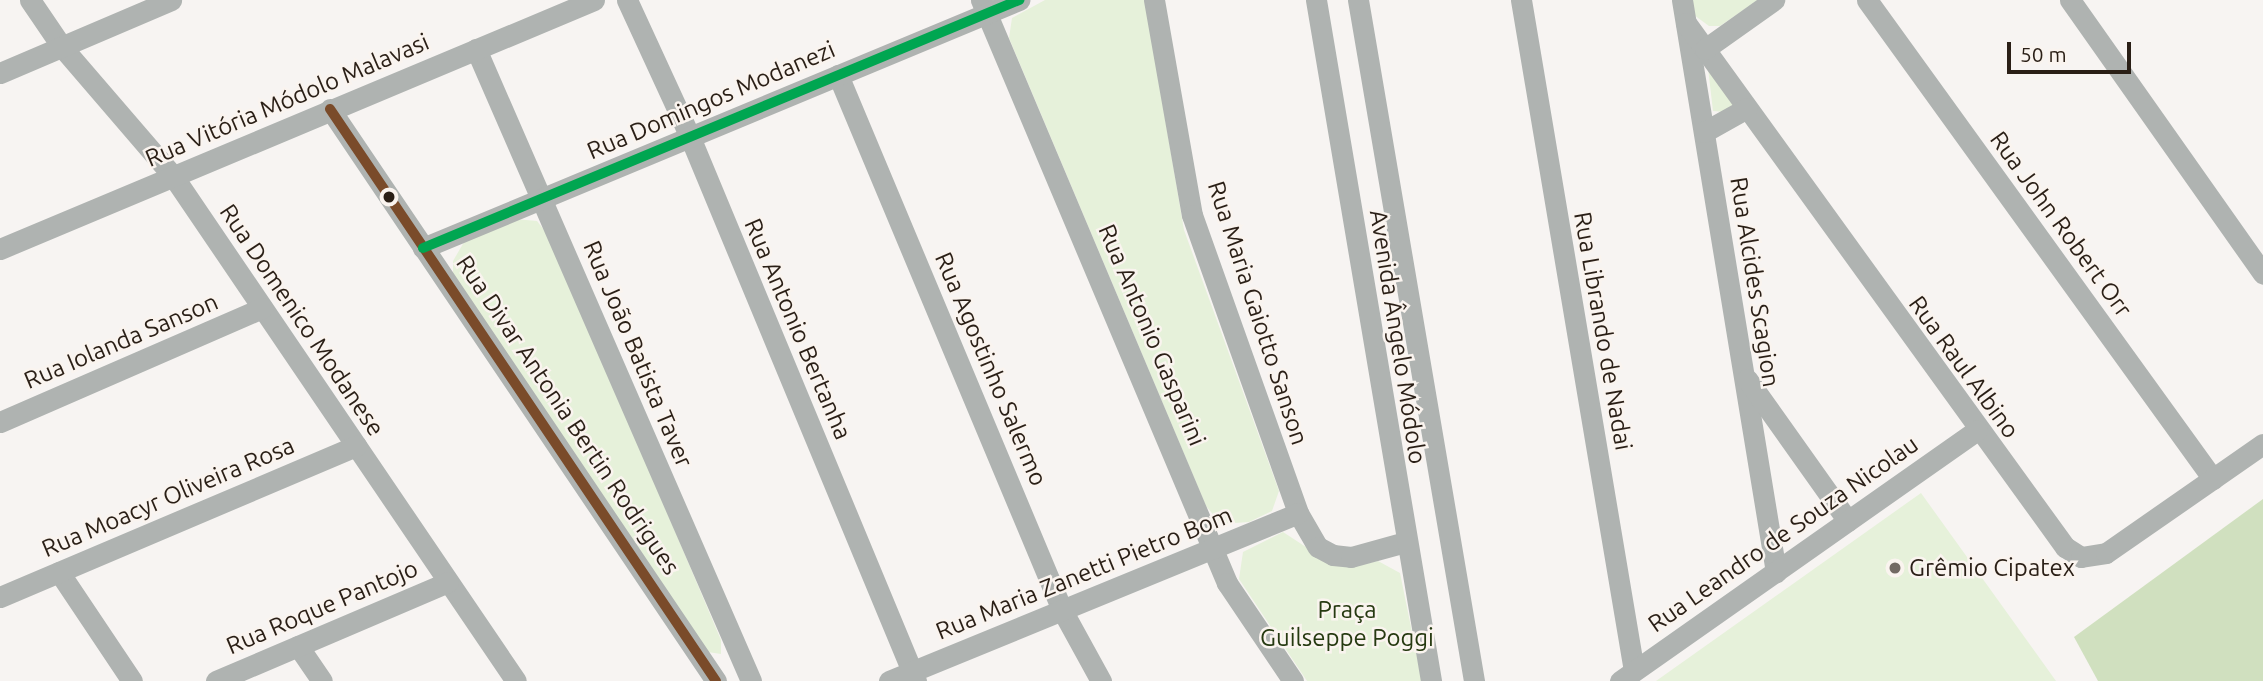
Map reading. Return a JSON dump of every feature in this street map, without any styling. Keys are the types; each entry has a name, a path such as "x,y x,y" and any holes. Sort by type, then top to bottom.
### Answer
{"street":[{"name":"Rua Domenico Modanese","path":"30,0 62,47 173,176 516,681"},
{"path":"0,72 171,0"},
{"name":"Rua Vitória Módolo Malavasi","path":"0,249 594,0"},
{"name":"Rua Antonio Bertanha","path":"627,0 690,137 914,676"},
{"name":"Rua Domingos Modanezi","path":"424,248 838,75 984,7 1019,0"},
{"name":"Rua Maria Gaiotto Sanson","path":"1154,0 1192,215 1298,513 1318,547 1333,555 1351,557 1405,542"},
{"name":"Avenida Ângelo Módolo","path":"1316,0 1405,542 1432,681"},
{"name":"Avenida Ângelo Módolo","path":"1358,0 1474,681"},
{"name":"Rua Librando de Nadai","path":"1521,0 1627,676"},
{"name":"Rua Alcides Scagion","path":"1682,0 1776,572"},
{"path":"1705,49 1774,0"},
{"name":"Rua John Robert Orr","path":"1867,0 2213,479"},
{"path":"2070,0 2263,274"},
{"name":"Rua Antonio Gasparini","path":"984,7 1227,583 1293,681"},
{"name":"Rua Raul Albino","path":"1686,23 1976,430 2064,547 2081,556 2106,553 2263,444"},
{"name":"Rua João Batista Taver","path":"476,49 751,681"},
{"name":"Rua Agostinho Salermo","path":"838,75 1062,610 1101,681"},
{"path":"1704,132 1747,108"},
{"name":"Rua Divar Antonia Bertin Rodrigues","path":"330,109 712,676"},
{"name":"Rua Iolanda Sanson","path":"0,422 262,308"},
{"path":"1744,375 1848,521"},
{"name":"Rua Leandro de Souza Nicolau","path":"1627,676 1976,430"},
{"name":"Rua Moacyr Oliveira Rosa","path":"0,597 356,446"},
{"name":"Rua Maria Zanetti Pietro Bom","path":"889,681 914,676 1062,610 1298,513"},
{"path":"59,572 132,681"},
{"name":"Rua Roque Pantojo","path":"216,681 448,582"},
{"path":"298,646 322,681"},
{"path":"712,676 738,651"}],"green space":[{"path":"1045,0 1145,0 1184,230 1279,491 1272,511 1249,522 1221,524 1206,506 1009,38 1012,18"},
{"path":"1692,0 1758,0 1720,26 1709,26 1694,15"},
{"path":"1708,68 1736,101 1726,112 1713,111"},
{"path":"515,219 537,221 552,240 721,640 721,654 708,652 453,274 453,261 464,242"},
{"name":"Grêmio Cipatex","path":"1921,493 2056,681 1656,681"},
{"path":"2263,499 2263,681 2098,681 2074,637"},
{"name":"Praça Guilseppe Poggi","path":"1283,532 1332,564 1356,566 1378,561 1400,573 1422,681 1307,681 1239,579 1243,552"}],"transit line":[{"path":"423,248 1019,0"},
{"path":"330,109 716,681"}],"place":[{"name":"Grêmio Cipatex","path":"1895,568"}]}
